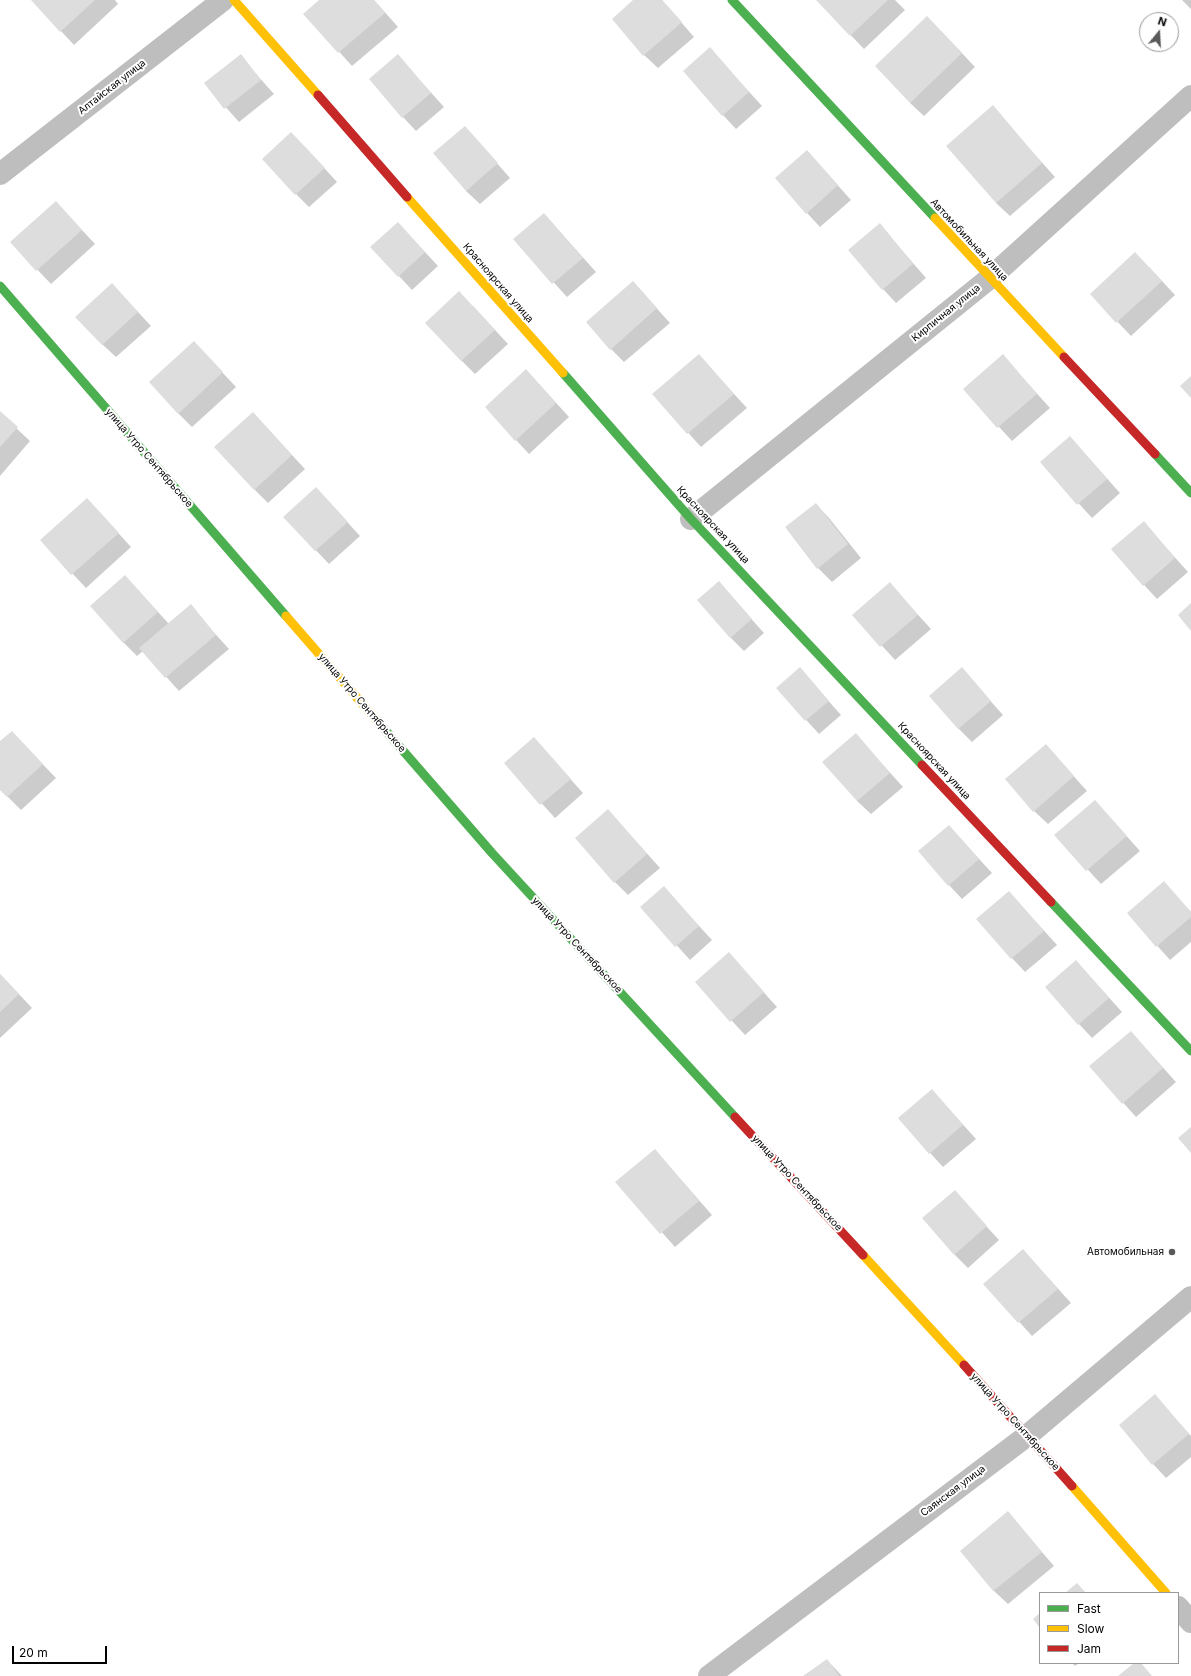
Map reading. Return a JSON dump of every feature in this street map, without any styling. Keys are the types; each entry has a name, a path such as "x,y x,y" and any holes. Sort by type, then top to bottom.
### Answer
{"street":[{"name":"Алтайская улица","path":"0,174 223,0"},
{"name":"Красноярская улица","path":"234,0 691,519 1191,1051"},
{"name":"Автомобильная улица","path":"732,0 1191,493"},
{"name":"Кирпичная улица","path":"691,519 990,278 1191,96"},
{"name":"улица Утро Сентябрьское","path":"0,286 492,853 1028,1435 1165,1592"},
{"name":"Саянская улица","path":"720,1673 1028,1435 1191,1298"},
{"path":"1179,1608 1191,1622"}],"building":[{"path":"31,0 95,0 60,32"},
{"path":"319,0 374,0 385,13 338,53 303,14"},
{"path":"633,0 662,0 682,22 643,56 612,19"},
{"path":"816,0 888,0 850,36"},
{"path":"927,16 962,53 910,103 875,66"},
{"path":"710,47 749,92 722,116 683,71"},
{"path":"241,54 261,80 224,109 204,83"},
{"path":"398,54 431,93 402,118 369,79"},
{"path":"993,105 1042,163 996,203 946,146"},
{"path":"465,126 498,163 466,191 433,153"},
{"path":"291,132 325,168 295,195 262,159"},
{"path":"807,150 838,185 806,214 775,178"},
{"path":"56,201 82,230 36,271 10,242"},
{"path":"544,213 583,258 552,284 513,239"},
{"path":"398,222 425,252 398,277 370,247"},
{"path":"880,223 913,264 882,290 848,250"},
{"path":"1135,252 1162,281 1116,323 1090,294"},
{"path":"633,281 657,308 610,350 586,322"},
{"path":"112,283 138,312 102,345 75,317"},
{"path":"459,291 495,330 461,361 425,323"},
{"path":"194,341 223,372 178,414 149,382"},
{"path":"699,354 734,394 687,434 652,394"},
{"path":"1003,354 1037,394 997,428 963,389"},
{"path":"526,369 556,403 515,441 485,407"},
{"path":"1191,376 1191,398 1180,386"},
{"path":"0,411 18,427 0,447"},
{"path":"253,412 292,455 254,490 214,447"},
{"path":"1070,436 1107,479 1077,505 1040,462"},
{"path":"316,487 348,522 315,551 283,517"},
{"path":"87,498 119,533 71,575 40,540"},
{"path":"816,503 848,544 817,569 785,527"},
{"path":"1144,521 1175,558 1143,586 1111,549"},
{"path":"125,575 158,612 123,643 90,606"},
{"path":"719,581 752,619 730,638 697,600"},
{"path":"890,582 918,615 880,647 852,615"},
{"path":"1191,603 1191,631 1178,615"},
{"path":"191,604 216,635 165,678 139,648"},
{"path":"800,667 829,701 805,721 776,688"},
{"path":"962,667 991,701 958,729 929,696"},
{"path":"12,731 43,764 7,797 0,790 0,741"},
{"path":"856,733 890,773 857,801 822,762"},
{"path":"534,737 571,779 540,805 504,763"},
{"path":"1046,744 1074,776 1033,812 1005,779"},
{"path":"1095,800 1127,836 1086,871 1054,835"},
{"path":"608,809 647,854 614,883 575,838"},
{"path":"949,825 979,859 948,886 918,851"},
{"path":"1164,881 1191,912 1191,917 1156,947 1127,913"},
{"path":"664,886 699,926 675,947 640,907"},
{"path":"1009,891 1044,931 1011,959 976,919"},
{"path":"729,952 764,992 730,1022 695,982"},
{"path":"1076,960 1109,998 1078,1025 1045,987"},
{"path":"0,974 19,994 0,1012"},
{"path":"1131,1031 1163,1068 1122,1104 1089,1066"},
{"path":"932,1089 963,1125 929,1154 898,1118"},
{"path":"1191,1127 1191,1153 1178,1138"},
{"path":"655,1149 699,1201 660,1234 615,1182"},
{"path":"955,1190 987,1226 954,1255 922,1218"},
{"path":"1023,1249 1058,1289 1018,1323 983,1284"},
{"path":"1155,1394 1189,1434 1152,1465 1119,1425"},
{"path":"1008,1511 1042,1552 993,1591 960,1551"},
{"path":"1077,1583 1085,1592 1066,1592"},
{"path":"1039,1614 1039,1627 1033,1619"},
{"path":"827,1659 839,1676 803,1676"},
{"path":"1133,1664 1142,1664 1152,1676 1118,1676"}],"traffic: fast":[{"path":"732,0 935,218"},
{"path":"0,286 286,616"},
{"path":"563,373 691,519 922,765"},
{"path":"1155,454 1191,493"},
{"path":"379,723 492,853 735,1117"},
{"path":"1051,902 1191,1051"}],"traffic: slow":[{"path":"234,0 318,95"},
{"path":"407,197 563,373"},
{"path":"935,218 1064,357"},
{"path":"286,616 379,723"},
{"path":"863,1255 964,1365"},
{"path":"1072,1486 1165,1592"}],"traffic: jam":[{"path":"318,95 407,197"},
{"path":"1064,357 1155,454"},
{"path":"922,765 1051,902"},
{"path":"735,1117 863,1255"},
{"path":"964,1365 1072,1486"}],"place":[{"name":"Автомобильная","path":"1172,1252"}]}
